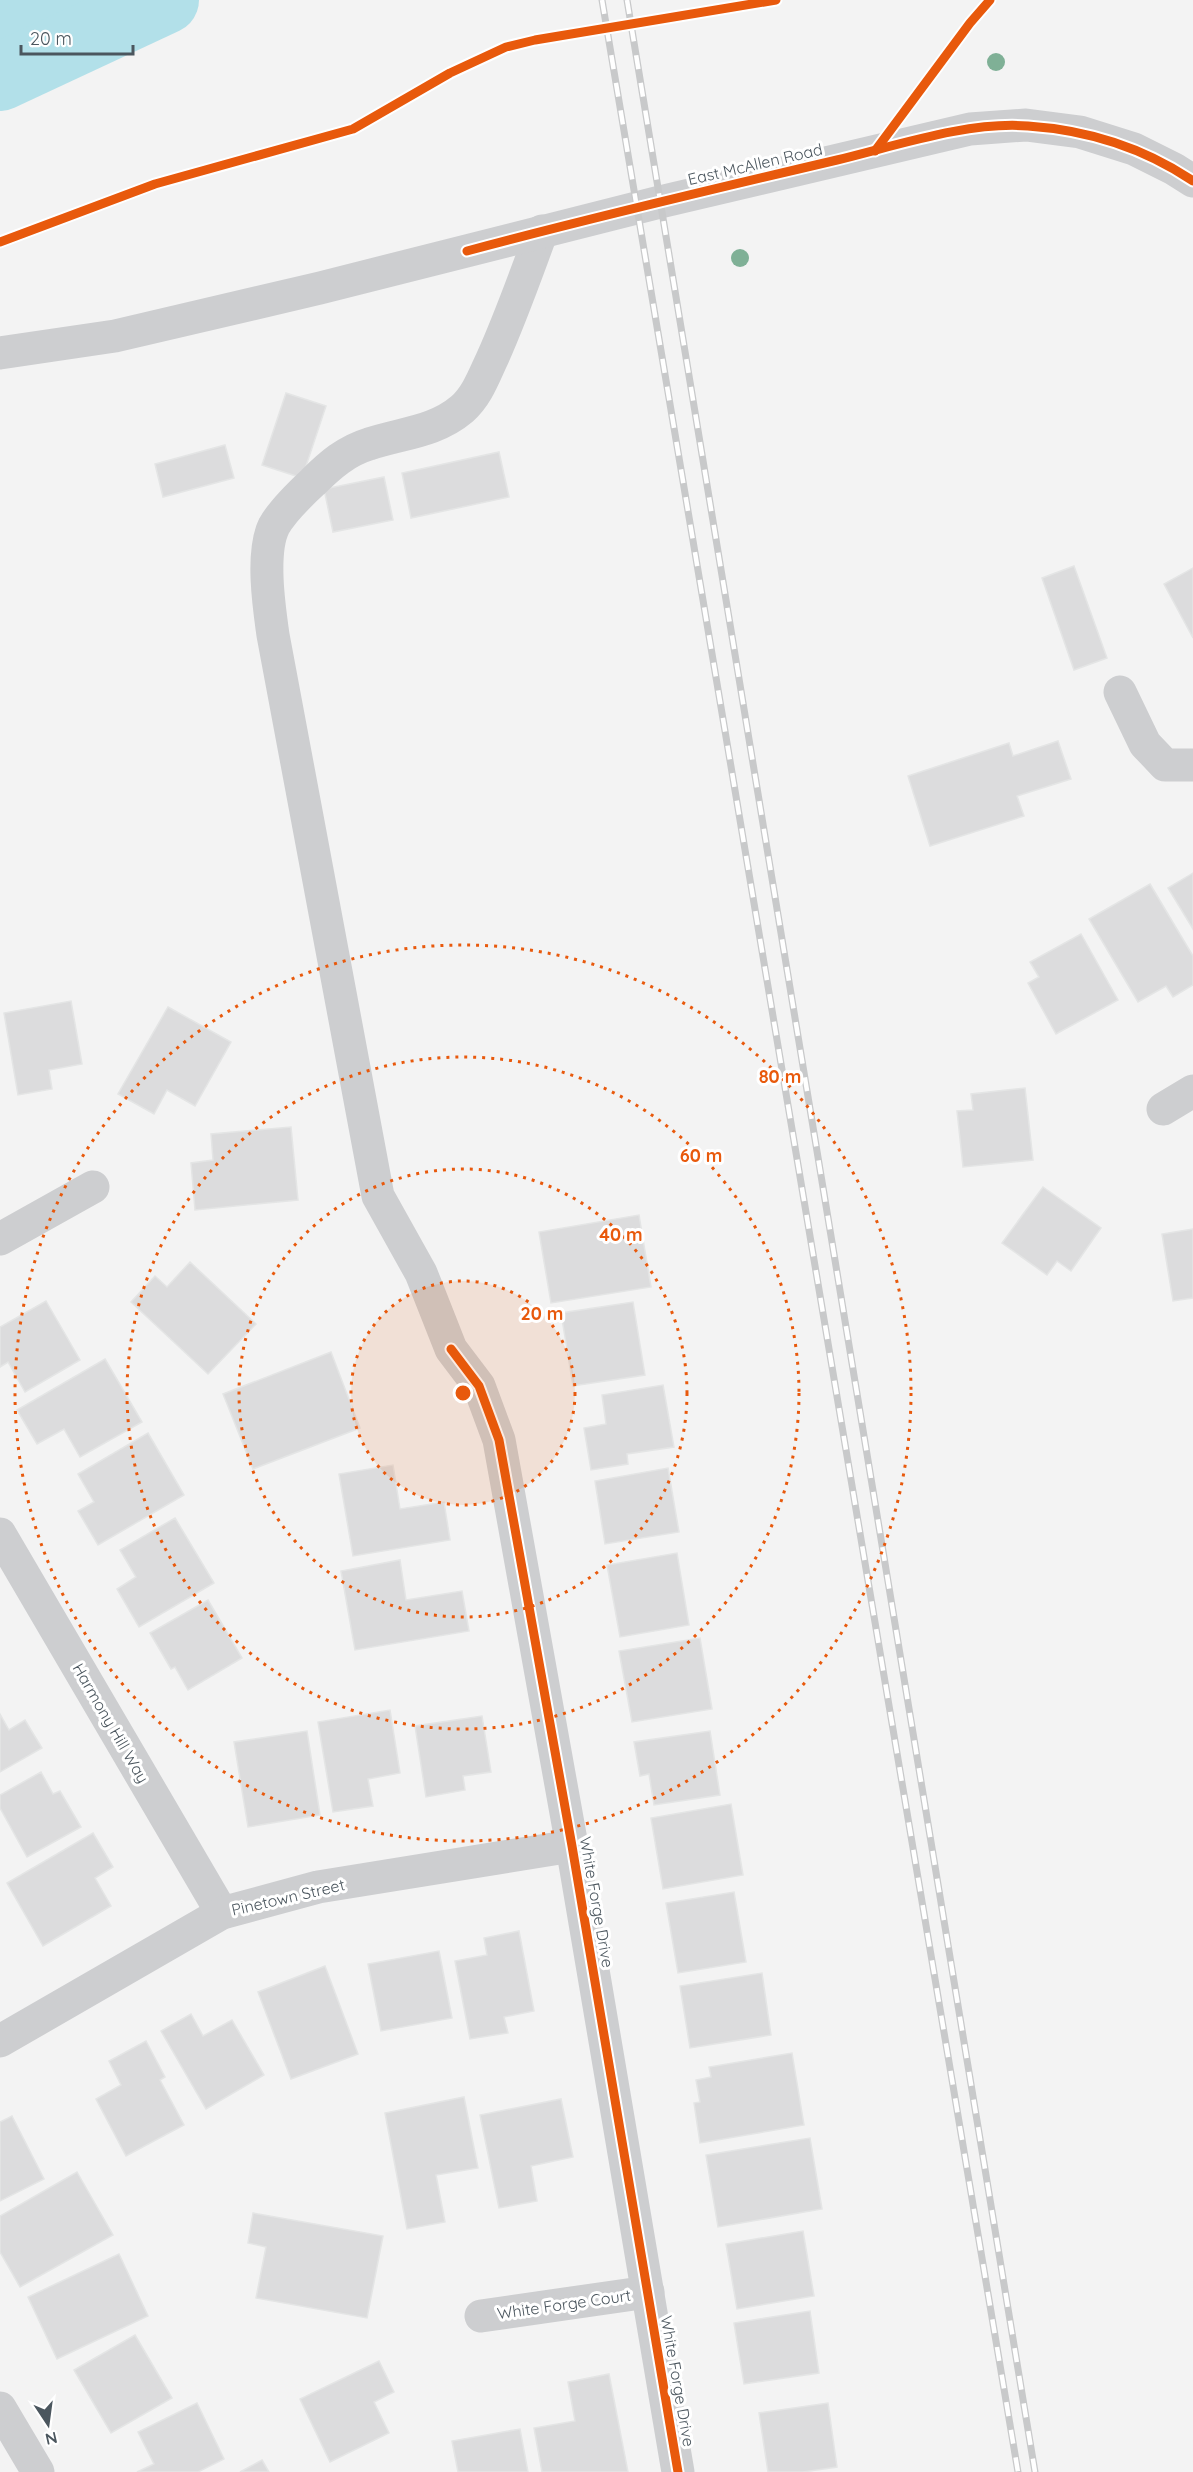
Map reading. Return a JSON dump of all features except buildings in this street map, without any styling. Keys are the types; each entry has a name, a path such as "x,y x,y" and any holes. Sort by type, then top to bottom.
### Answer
{"street":[{"name":"East McAllen Road","path":"0,353 115,336 321,288 542,231 970,129 1026,125 1080,132 1134,148 1174,168 1193,181"},
{"name":"White Forge Drive","path":"542,231 512,316 478,390 464,408 425,430 368,444 342,456 299,496 274,527 268,555 267,586 273,635 378,1197 421,1274 451,1349 479,1386 499,1440 572,1846 678,2472"},
{"path":"1120,692 1145,744 1165,765 1193,765"},
{"path":"1163,1108 1193,1090"},
{"path":"0,1239 93,1187"},
{"name":"Harmony Hill Way","path":"0,1534 222,1913"},
{"name":"Pinetown Street","path":"0,2041 222,1913 318,1887 572,1846"},
{"name":"White Forge Court","path":"481,2316 648,2292"},
{"path":"0,2408 38,2472"}],"waterway":[{"path":"0,77 165,0"},
{"path":"0,19 111,3"}],"railway":[{"path":"602,0 1018,2472"},
{"path":"627,0 1035,2472"}],"cycle path":[{"path":"0,242 155,184 353,129 450,73 506,47 535,40 776,0"},
{"path":"875,151 970,23 990,0"},
{"path":"467,251 907,142 981,127 1028,126 1093,136 1135,150 1193,181"},
{"path":"451,1349 479,1386 499,1440 572,1846 678,2472"}]}
